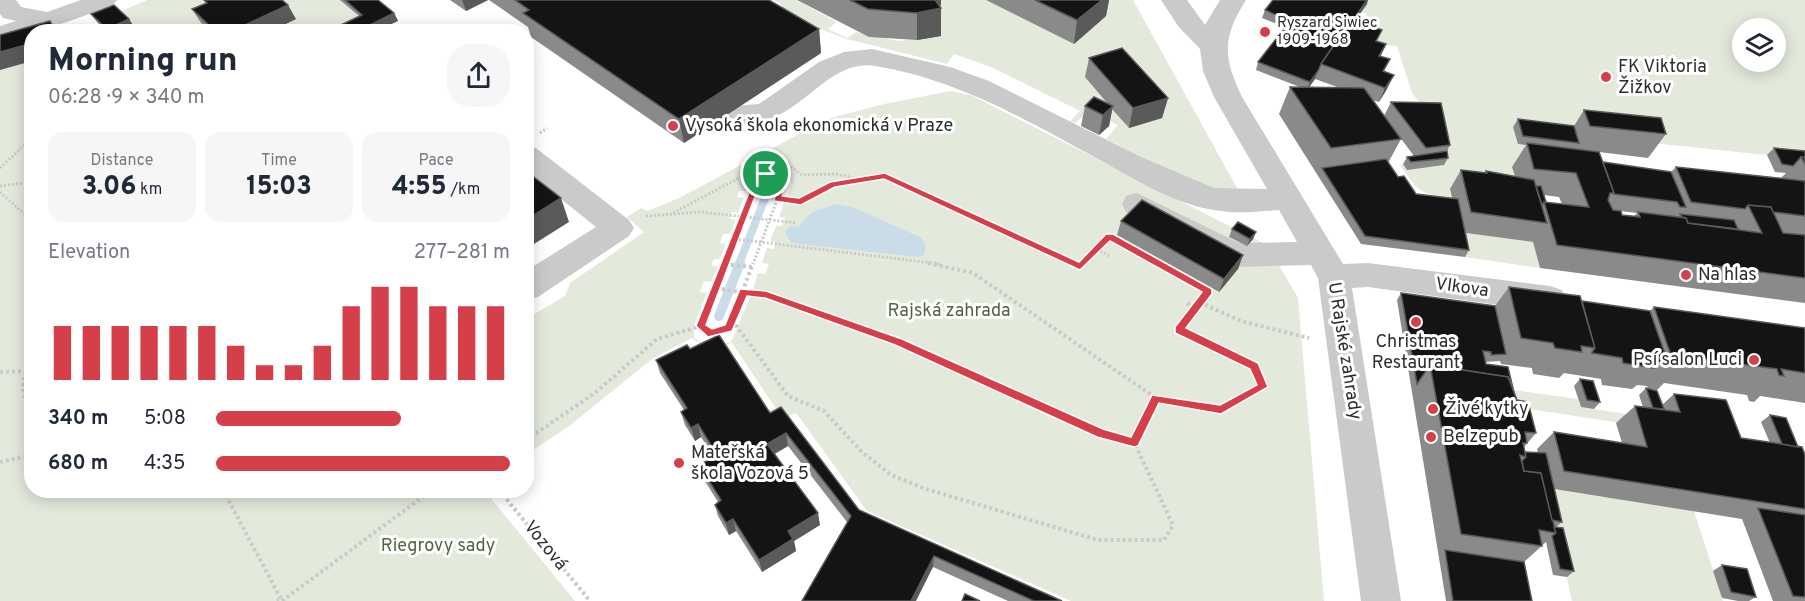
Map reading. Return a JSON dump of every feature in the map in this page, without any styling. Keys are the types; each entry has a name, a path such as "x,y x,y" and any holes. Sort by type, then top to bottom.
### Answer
{"street":[{"path":"3,0 12,13 64,24"},
{"path":"36,24 104,0"},
{"path":"1174,0 1187,21 1213,47"},
{"path":"1213,47 1218,22 1233,0"},
{"path":"0,34 24,27"},
{"name":"U Rajské zahrady","path":"1213,47 1216,70 1228,97 1326,265 1381,601"},
{"path":"730,114 743,117 764,114 834,64 863,57 911,65 972,84 1208,198 1222,201 1287,199"},
{"path":"534,161 618,228 534,283"},
{"name":"Vlkova","path":"1137,204 1235,255 1326,265 1368,275 1581,303"}],"path":[{"path":"0,168 24,146"},
{"path":"672,214 771,161 786,163 802,175 836,174 856,179"},
{"path":"772,174 782,180 777,198 766,220 753,267 729,328 711,334 701,326 758,180 772,174"},
{"path":"735,239 946,265 973,273 1156,398 1221,409 1263,387 1254,366 1179,330 1209,291 1109,236 1080,267 885,176 833,184 801,201 752,195"},
{"path":"0,186 24,183"},
{"path":"0,192 24,214"},
{"path":"643,214 651,217 701,212 797,224"},
{"path":"1097,249 1109,256"},
{"path":"725,264 753,267"},
{"path":"716,288 780,298 899,342 1101,433 1134,442 1173,525 1164,540 1098,540 926,489 891,475 875,463 824,411 788,396 732,320"},
{"path":"1199,302 1241,321 1312,339"},
{"path":"1187,303 1195,308"},
{"path":"534,435 595,393 657,339 701,326"},
{"path":"0,372 24,371 21,384 24,401"},
{"path":"1134,442 1156,398"},
{"path":"0,462 24,456"},
{"path":"227,498 280,600 421,498"},
{"name":"Vozová","path":"506,498 590,601"}],"green space":[{"path":"147,0 233,0 215,24 122,24 119,12"},
{"path":"273,0 340,0 366,22 362,24 285,24 295,19"},
{"path":"774,0 796,0 837,22 828,29 847,38 856,32 898,41 941,36 930,13 940,5 930,0 1133,0 1237,188 1223,189 1206,186 1171,173 1106,139 1118,125 1089,111 1075,123 1070,121 1080,111 991,67 954,54 947,64 847,39 809,25 778,8 782,5","holes":["1086,77 1162,117 1129,128"]},
{"name":"FK Viktoria Žižkov","path":"1366,0 1805,0 1805,159 1643,142 1574,150 1513,167 1517,185 1450,189 1451,197 1425,192 1416,186 1400,165 1442,159 1425,109 1412,93 1397,46 1376,45 1352,35 1367,14 1361,11 1367,4"},
{"name":"Riegrovy sady","path":"24,49 24,498 491,498 575,601 0,601 0,54"},
{"name":"Rajská zahrada","path":"951,91 971,95 1267,245 1298,298 1324,601 1071,601 867,511 796,413 783,419 732,343 711,346 706,345 701,344 692,338 652,359 568,427 534,449 534,314 565,296 570,283 644,232 627,217 641,208 648,211 679,198 827,119 884,104","holes":["775,169 790,177 791,184 787,197 792,198 790,203 784,202 779,217 785,218 782,226 776,226 770,241 776,242 774,249 767,248 762,263 769,264 765,274 758,273 753,289 759,290 757,297 750,297 731,342 716,345 702,343 694,337 694,326 707,293 700,292 704,281 711,282 718,267 711,265 714,259 720,259 726,244 720,243 723,234 730,234 736,220 729,218 732,212 738,213 744,198 737,197 739,191 746,191 757,173","1138,214 1237,269 1218,292 1118,235"]},
{"path":"1459,232 1533,242 1540,268 1465,257"},
{"path":"1506,389 1578,399 1581,407 1658,419 1661,429 1510,406"},
{"path":"1546,488 1694,511 1723,601 1572,601"}],"water":[{"path":"835,204 852,207 920,237 925,246 923,256 791,243 785,232 790,226 798,227 811,213"}],"building":[{"path":"204,0 282,0 288,5 247,24 208,24 192,9 207,3"},
{"path":"345,0 378,0 394,13 372,24 343,24 362,15"},
{"path":"515,0 769,0 819,29 679,119 523,13 529,10"},
{"path":"850,0 935,0 941,8 917,13 868,9"},
{"path":"1035,0 1102,0 1077,20"},
{"path":"1273,0 1367,0 1310,82 1258,62 1290,21 1265,10"},
{"path":"114,5 129,19 118,24 102,24 91,14"},
{"path":"1352,19 1382,30 1376,41 1386,44 1379,56 1390,59 1383,71 1394,75 1385,88 1321,64"},
{"path":"24,28 24,46 0,52 0,35"},
{"path":"1122,48 1168,98 1133,108 1089,58"},
{"path":"1290,87 1364,88 1401,139 1331,148"},
{"path":"1094,97 1113,106 1103,115 1085,106"},
{"path":"1391,102 1441,103 1450,145 1426,148"},
{"path":"1584,110 1661,118 1666,134 1590,126"},
{"path":"1518,119 1574,126 1579,143 1523,136"},
{"path":"1527,143 1599,152 1614,193 1610,193 1608,200 1613,210 1621,211 1622,215 1640,217 1638,212 1686,218 1688,223 1762,233 1748,205 1771,207 1783,233 1805,235 1805,278 1557,245 1544,202 1589,207 1576,173 1534,169"},
{"path":"1774,148 1805,151 1805,158 1801,157 1793,166 1782,164"},
{"path":"1447,151 1448,158 1411,162 1407,157"},
{"path":"1386,159 1398,177 1404,176 1416,194 1458,199 1469,250 1365,236 1322,168"},
{"path":"1603,162 1671,172 1686,207 1680,207 1677,202 1614,194"},
{"path":"1676,167 1805,181 1805,216 1773,212 1771,207 1748,205 1745,209 1691,202"},
{"path":"1461,170 1487,173 1486,171 1534,180 1547,223 1471,212"},
{"path":"534,177 561,198 534,215"},
{"path":"1536,186 1541,186 1546,202 1542,205"},
{"path":"1142,200 1243,255 1224,279 1121,221"},
{"path":"1680,214 1734,220 1738,229 1688,223 1686,218"},
{"path":"1238,222 1256,232 1250,239 1232,229"},
{"path":"1509,287 1580,296 1595,348 1581,346 1582,352 1555,348 1553,343 1521,338"},
{"path":"1401,293 1495,306 1506,354 1491,355 1491,352 1483,351 1486,364 1508,367 1514,393 1508,377 1430,365 1417,384"},
{"path":"1582,301 1650,311 1669,365 1651,362 1654,368 1623,363 1622,358 1592,353 1595,348"},
{"path":"1654,307 1805,328 1805,373 1781,369 1784,376 1779,375 1777,369 1680,356 1683,365 1674,364"},
{"path":"719,335 770,413 781,407 859,510 1062,601 1034,601 934,556 911,601 802,601 851,516 786,433 767,444 818,513 788,531 793,539 759,560 733,519 726,523 715,505 721,500 699,465 717,455 698,424 691,428 681,412 687,408 656,360 687,345 690,349"},
{"path":"1430,365 1508,377 1517,400 1528,402 1536,433 1525,432 1527,443 1523,443 1526,457 1520,455 1524,471 1541,473 1556,533 1539,530 1542,546 1461,534"},
{"path":"1580,379 1593,381 1600,402 1587,400"},
{"path":"1646,388 1657,391 1664,409 1653,408"},
{"path":"1674,394 1726,400 1741,438 1802,447 1805,455 1805,509 1564,471 1554,432 1647,447 1635,406 1680,412"},
{"path":"1770,415 1786,418 1798,447 1782,444"},
{"path":"1525,452 1546,453 1562,522 1552,520 1541,473 1524,471 1522,461 1526,457"},
{"path":"1758,508 1805,515 1805,597 1793,596"},
{"path":"1554,527 1563,528 1574,571 1560,569 1552,536 1556,533"},
{"path":"1445,550 1524,562 1532,601 1453,601"},
{"path":"1722,565 1747,569 1756,597 1731,592"},
{"path":"965,594 980,601 962,601"}],"waterway":[{"path":"739,264 772,180"},
{"path":"719,316 740,263"}],"place":[{"name":"Ryszard Siwiec 1909-1968","path":"1265,32"},
{"name":"FK Viktoria Žižkov","path":"1606,77"},
{"name":"Vysoká škola ekonomická v Praze","path":"673,126"},
{"name":"Na hlas","path":"1686,275"},
{"name":"Christmas Restaurant","path":"1416,322"},
{"name":"Psí salon Luci","path":"1754,360"},
{"name":"Živé kytky","path":"1433,409"},
{"name":"Belzepub","path":"1431,437"},
{"name":"Mateřská škola Vozová 5","path":"679,463"}],"route":[{"path":"766,174 781,176 783,184 777,198 801,201 833,184 885,176 1080,267 1109,236 1209,291 1179,330 1254,366 1263,387 1221,409 1156,398 1134,442 1101,433 899,342 780,298 743,292 729,328 711,334 701,326 758,180 766,174"}]}
